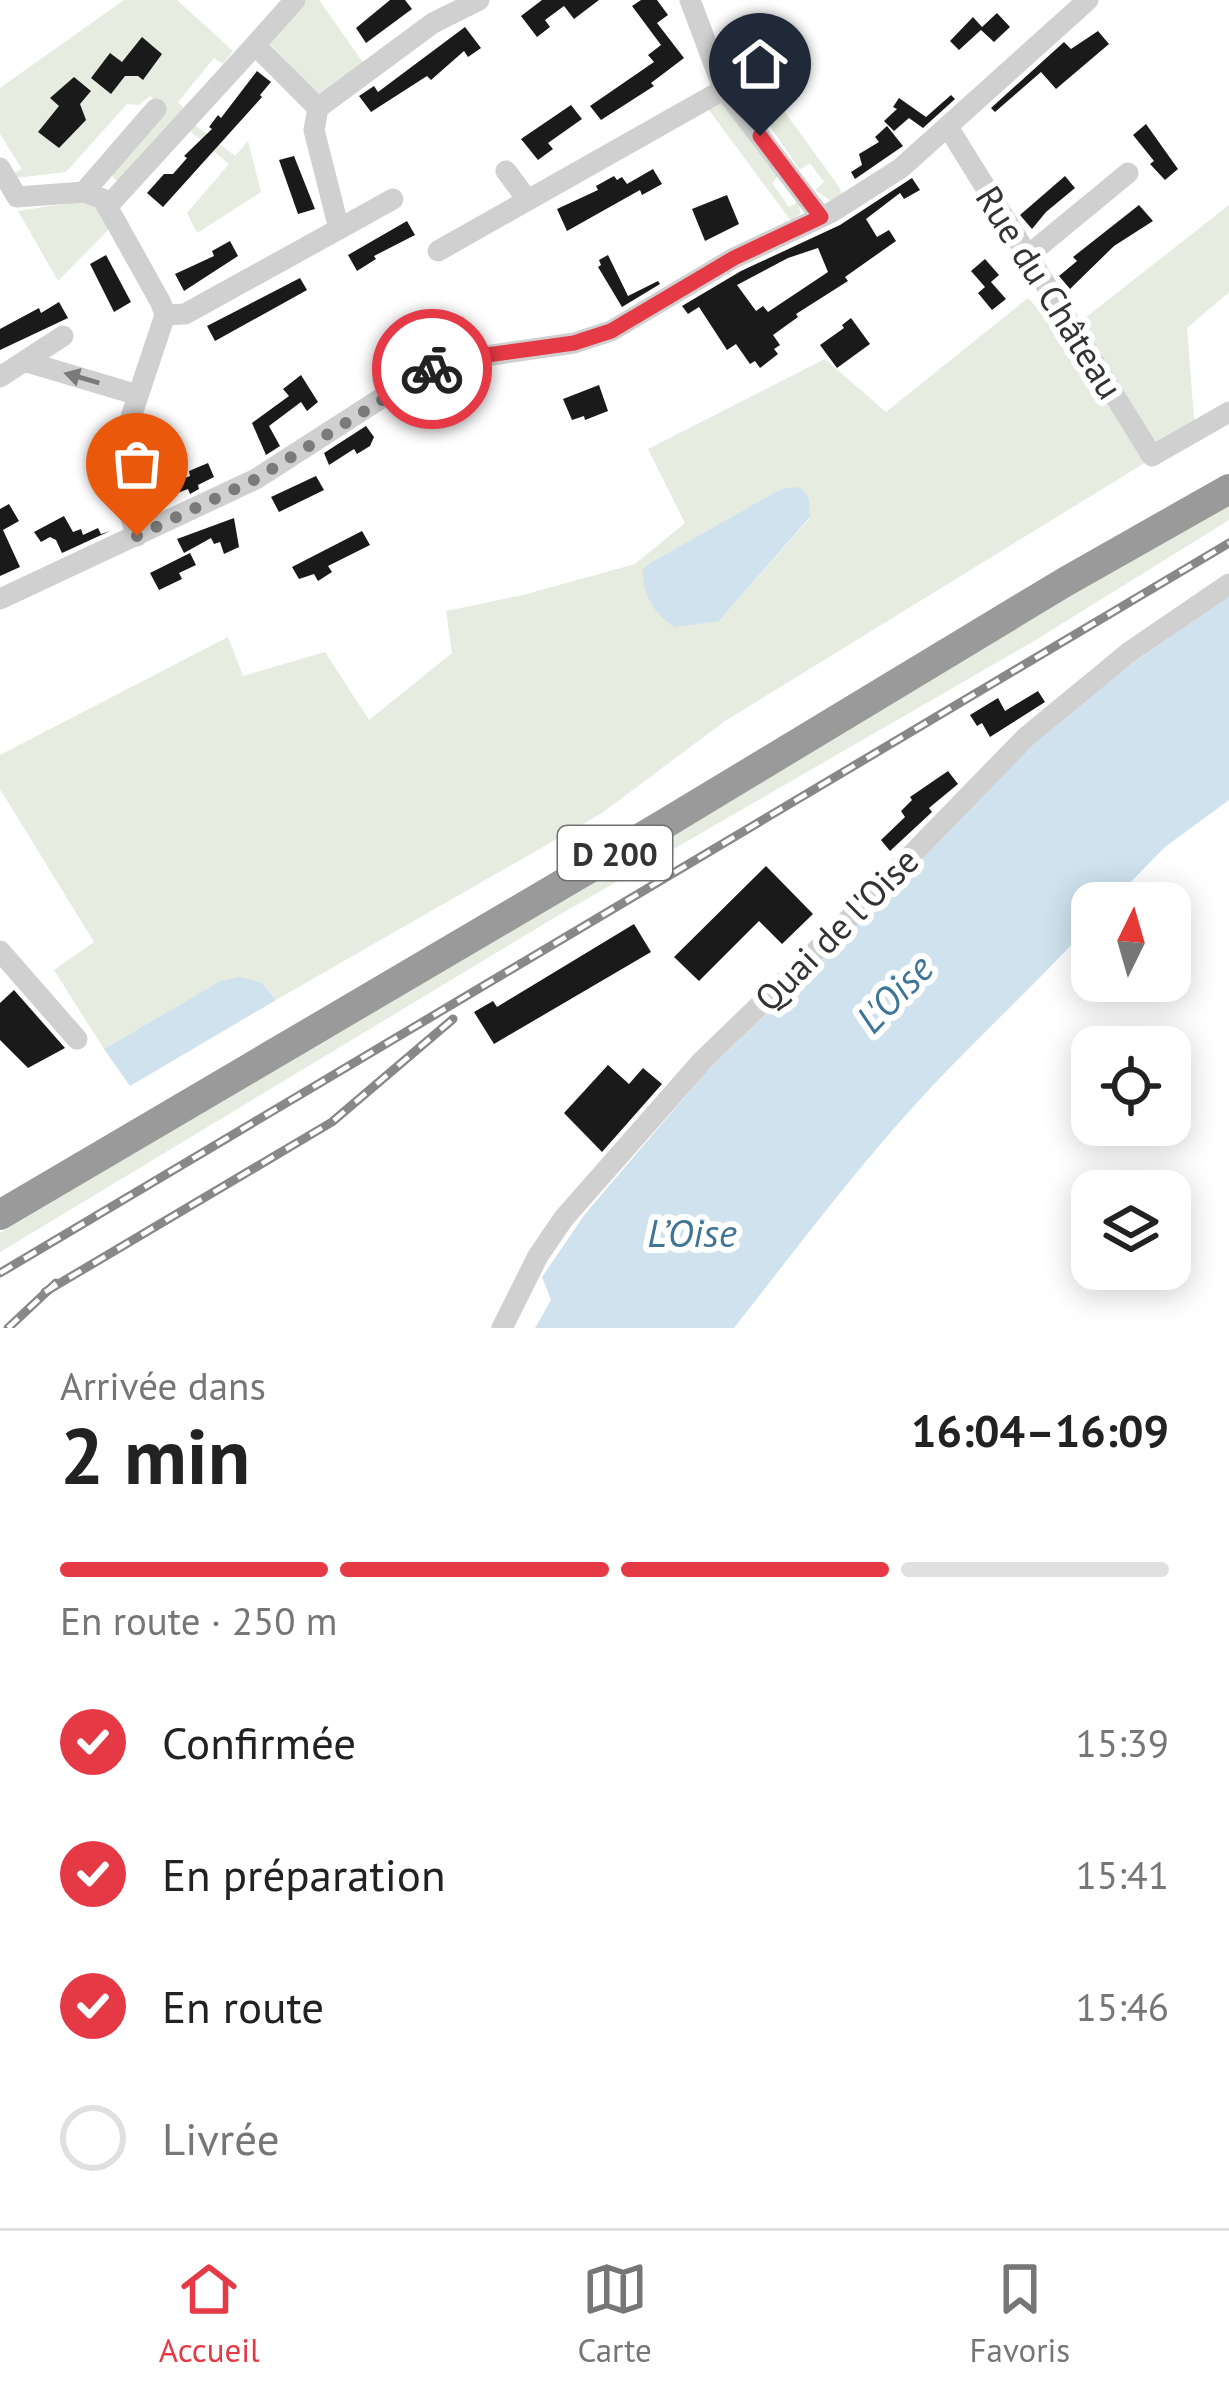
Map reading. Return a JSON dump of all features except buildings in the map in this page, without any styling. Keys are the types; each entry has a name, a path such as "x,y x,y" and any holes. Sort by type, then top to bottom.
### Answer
{"highway":[{"name":"D 200","path":"0,1192 1229,467"},
{"name":"D 200","path":"0,1215 1229,489"}],"street":[{"path":"107,207 295,0"},
{"path":"339,229 314,130 318,108 433,23 479,0"},
{"path":"690,0 723,88 821,217"},
{"path":"0,599 256,479 435,368 465,358 574,343 611,331 734,258 821,217 902,168 1088,0"},
{"path":"255,44 318,108"},
{"path":"438,250 744,78 768,55"},
{"path":"84,192 156,109"},
{"name":"Rue du Château","path":"948,127 1152,456 1229,412"},
{"path":"0,168 7,196 84,192 103,199 165,315 114,467 137,536"},
{"path":"506,171 526,198"},
{"path":"1025,257 1128,173"},
{"path":"165,315 185,314 393,200"},
{"path":"0,377 63,336"},
{"path":"27,362 138,395"},
{"name":"Quai de l'Oise","path":"502,1328 538,1256 564,1218 702,1061 1026,737 1114,664 1229,584"},
{"path":"0,951 77,1039"}],"shaded area":[{"path":"124,0 177,0 233,51 223,64 214,58 178,102 184,108 119,183 112,176 166,111 150,96 139,105 127,104 66,172 15,178 12,174 22,169 0,134 0,88"},
{"path":"301,0 319,0 364,64 318,95 268,42"},
{"path":"771,93 842,193 831,201 815,190 824,182 810,163 800,170 756,106"},
{"path":"721,100 780,174 772,183 789,207 799,201 800,214 791,221 706,106"},
{"path":"195,125 235,156 248,141 261,192 197,233 187,213 229,164 190,131"},
{"path":"82,201 97,207 109,229 58,281 18,211"},
{"path":"1229,205 1229,292 1187,328 1195,432 725,721 602,813 276,1000 262,983 220,981 104,1049 54,970 94,942 0,789 0,755 228,637 243,676 325,652 369,720 452,653 446,611 635,564 685,523 648,449 825,359 886,412 1028,298 1062,336","holes":["781,489 810,518 719,621 648,564"]},
{"path":"1229,502 1229,520 1034,641 554,918 0,1252 0,1233"}],"water":[{"path":"800,487 809,499 810,517 719,621 675,627 661,616 645,587 643,569 648,564 781,489"},
{"name":"L’Oise","path":"1229,596 1229,800 1165,847 1131,882 1071,882 1071,944 913,1107 734,1328 535,1328 551,1300 542,1277 585,1214 706,1072 851,932 1024,751 1098,687"},
{"path":"240,977 262,983 276,1000 130,1086 104,1049 220,981"}],"railway":[{"path":"0,1273 1229,543"},
{"path":"45,1292 332,1122 453,1019"},
{"path":"8,1328 56,1283"}],"way so far":[{"path":"137,536 256,479 432,369"}],"route":[{"path":"432,369 465,358 574,343 611,331 734,258 821,217 760,136"}],"water label":[{"name":"L'Oise","path":"894,993"}]}
